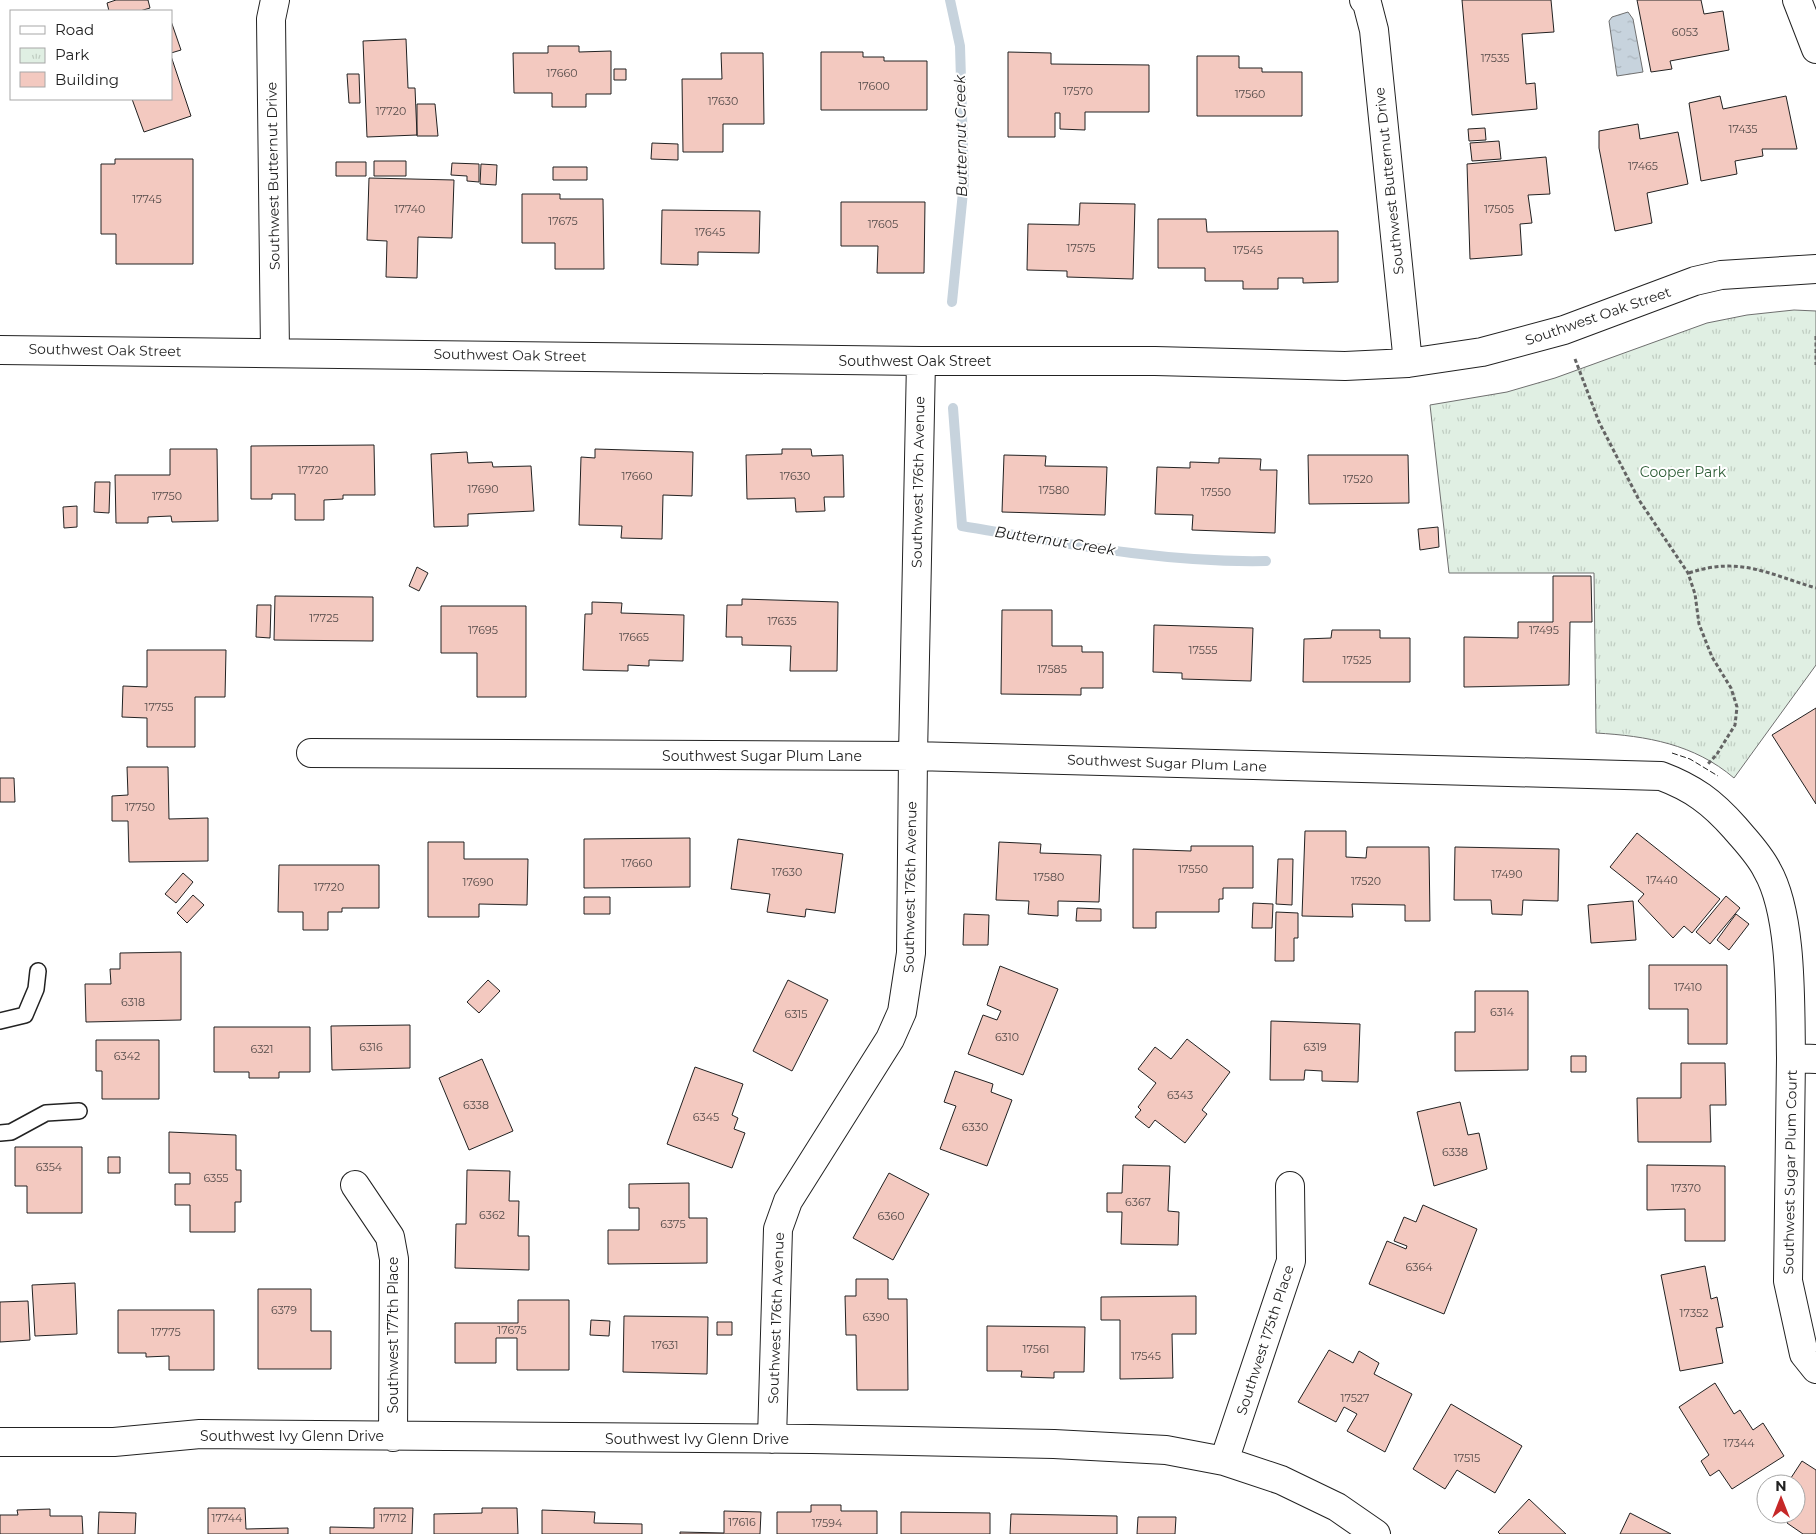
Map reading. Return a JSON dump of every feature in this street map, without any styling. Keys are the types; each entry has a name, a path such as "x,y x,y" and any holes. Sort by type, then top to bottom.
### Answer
{"street":[{"name":"Southwest Butternut Drive","path":"275,0 271,20 275,352"},
{"name":"Southwest Butternut Drive","path":"1364,0 1374,30 1408,363"},
{"path":"1797,0 1816,49"},
{"name":"Southwest Oak Street","path":"0,350 921,361 1156,361 1345,366 1408,363 1482,352 1564,330 1703,279 1721,275 1816,269"},
{"name":"Southwest 176th Avenue","path":"772,1439 778,1229 788,1201 890,1039 902,1012 911,953 912,756 921,361"},
{"name":"Southwest Sugar Plum Lane","path":"311,753 912,756 1651,776 1687,786 1720,811 1752,848 1771,878 1777,893 1788,950 1804,1058"},
{"name":"Southwest Sugar Plum Court","path":"1804,1058 1788,1281 1804,1354 1816,1369"},
{"name":"Southwest 177th Place","path":"355,1185 390,1237 394,1258 393,1437"},
{"name":"Southwest 175th Place","path":"1224,1461 1291,1261 1290,1186"},
{"name":"Southwest Ivy Glenn Drive","path":"0,1442 114,1442 200,1434 772,1439 1054,1444 1166,1450 1224,1461 1281,1480 1337,1507 1376,1534"}],"lane":[{"path":"0,1022 25,1015 36,990 38,970"},
{"path":"0,1133 11,1132 46,1113 79,1111"}],"path":[{"path":"1564,330 1596,414 1639,500 1688,573 1695,594 1699,624 1712,657 1731,688 1737,707 1735,726 1717,754 1707,765"},
{"path":"1816,336 1816,365"},
{"path":"1688,573 1708,566 1734,565 1771,573 1816,588"}],"green space":[{"name":"Cooper Park","path":"1794,310 1816,311 1816,665 1734,778 1719,766 1703,757 1669,744 1615,734 1596,733 1594,573 1449,573 1430,405 1507,392 1555,378 1707,323 1747,315"}],"water":[{"path":"1628,12 1633,19 1643,72 1617,76 1609,21 1612,17"}],"building":[{"path":"116,0 148,0 150,8 143,10 109,10 107,3"},
{"path":"1462,0 1551,0 1554,32 1522,34 1526,84 1535,83 1537,109 1472,115"},
{"path":"1637,0 1701,0 1704,14 1723,11 1729,50 1670,61 1672,69 1651,72"},
{"path":"172,24 181,50 172,53"},
{"path":"406,39 408,88 415,88 417,135 367,137 363,41"},
{"path":"548,46 579,46 579,52 611,51 611,94 586,94 586,107 552,107 552,93 514,93 513,53 548,53"},
{"path":"821,52 863,52 863,57 884,57 884,61 927,61 927,110 821,110"},
{"path":"1008,52 1051,53 1051,64 1149,65 1149,112 1085,112 1085,130 1060,129 1060,113 1055,113 1055,137 1008,137"},
{"path":"721,53 763,53 764,124 723,124 723,152 683,152 682,79 722,79"},
{"path":"1197,56 1239,56 1239,68 1262,68 1262,72 1302,72 1302,116 1197,116"},
{"path":"172,59 191,116 144,132 132,100 172,100"},
{"path":"614,69 626,69 626,80 614,80"},
{"path":"347,74 359,74 360,103 349,103"},
{"path":"1720,96 1723,109 1786,96 1797,149 1762,149 1763,156 1735,161 1737,174 1701,181 1689,103"},
{"path":"417,104 435,104 438,136 417,136"},
{"path":"1638,124 1640,139 1678,132 1688,184 1647,193 1652,223 1615,231 1599,148 1599,131"},
{"path":"1485,128 1486,140 1469,141 1468,129"},
{"path":"1499,141 1501,159 1472,161 1470,143"},
{"path":"652,143 678,144 678,160 651,159"},
{"path":"1546,157 1550,194 1528,195 1532,223 1520,224 1522,255 1470,259 1467,164"},
{"path":"115,159 193,159 193,264 116,264 116,234 101,234 101,164 115,164"},
{"path":"374,161 406,161 406,176 374,176"},
{"path":"336,162 366,162 366,176 336,176"},
{"path":"452,163 479,164 479,182 467,181 467,176 451,175"},
{"path":"481,164 497,165 496,185 480,184"},
{"path":"553,167 587,167 587,180 553,180"},
{"path":"369,178 454,180 452,238 418,237 417,278 386,277 387,241 367,240"},
{"path":"522,194 560,194 560,199 603,199 604,269 555,269 555,243 522,243"},
{"path":"841,202 925,202 924,273 877,273 878,246 841,246"},
{"path":"1080,203 1135,204 1133,279 1067,277 1067,271 1027,270 1028,224 1079,225"},
{"path":"662,210 760,211 759,253 698,252 698,265 661,264"},
{"path":"1158,219 1206,219 1207,232 1338,231 1338,282 1303,283 1303,278 1278,278 1278,289 1243,289 1243,281 1205,281 1205,268 1158,268"},
{"path":"374,445 375,495 343,495 343,499 324,500 324,520 295,520 295,494 272,494 272,499 251,499 251,446"},
{"path":"170,449 217,449 218,521 172,522 171,516 148,517 148,523 116,523 115,475 170,475"},
{"path":"595,449 693,452 692,496 663,495 662,539 621,538 622,526 579,525 581,457 595,458"},
{"path":"782,449 811,449 812,456 843,455 844,497 824,497 825,511 796,512 795,498 747,499 746,455 782,454"},
{"path":"467,452 468,463 492,462 493,467 531,466 534,511 468,514 468,526 434,527 431,454"},
{"path":"1004,455 1046,456 1045,466 1107,467 1105,515 1002,512"},
{"path":"1308,455 1408,455 1409,503 1309,504"},
{"path":"1219,458 1261,459 1260,470 1277,470 1275,533 1192,530 1193,515 1155,514 1157,467 1190,468 1190,462 1219,463"},
{"path":"95,482 110,482 109,513 94,512"},
{"path":"77,506 77,527 64,528 63,507"},
{"path":"1438,527 1439,547 1420,550 1418,529"},
{"path":"417,567 428,573 419,591 409,586"},
{"path":"1553,576 1591,576 1592,622 1570,622 1569,685 1464,687 1464,637 1518,638 1518,622 1553,622"},
{"path":"275,596 373,597 373,641 274,640"},
{"path":"742,599 838,602 837,671 790,671 791,646 742,645 742,637 726,637 727,605 742,605"},
{"path":"592,602 622,603 621,613 684,615 683,661 649,660 649,666 628,665 628,671 583,670 585,614 592,614"},
{"path":"257,605 271,605 270,638 256,637"},
{"path":"441,606 526,606 526,697 477,697 477,653 441,653"},
{"path":"1002,610 1052,610 1052,646 1082,646 1082,652 1103,652 1103,688 1081,688 1081,695 1001,694"},
{"path":"1154,625 1253,628 1251,681 1182,679 1182,673 1153,672"},
{"path":"1332,630 1380,630 1380,638 1410,638 1410,682 1303,682 1304,639 1331,638"},
{"path":"147,650 226,650 225,697 195,697 195,747 147,747 147,718 122,717 123,686 147,687"},
{"path":"1816,708 1816,804 1772,735"},
{"path":"127,767 168,767 169,819 208,818 208,861 129,862 128,821 112,821 112,796 128,795"},
{"path":"0,778 14,778 15,802 0,802"},
{"path":"1305,831 1346,831 1346,857 1366,858 1367,847 1429,847 1430,921 1405,921 1405,905 1352,904 1353,917 1302,916"},
{"path":"1637,833 1720,899 1692,933 1684,926 1673,938 1638,901 1644,894 1610,867"},
{"path":"690,838 690,887 584,888 584,839"},
{"path":"738,839 843,854 835,913 806,909 805,917 767,912 770,894 731,889"},
{"path":"428,842 464,842 464,859 528,859 527,905 479,904 479,917 428,917"},
{"path":"999,842 1041,844 1040,853 1101,855 1099,902 1058,901 1058,916 1028,914 1029,901 996,900"},
{"path":"1191,846 1253,846 1253,888 1223,888 1223,899 1219,899 1219,912 1156,912 1156,928 1133,928 1133,849 1191,851"},
{"path":"1455,847 1559,849 1558,901 1523,900 1522,915 1492,914 1491,900 1454,900"},
{"path":"1278,859 1293,859 1292,905 1276,904"},
{"path":"279,865 379,865 379,908 342,908 342,912 328,912 328,930 303,930 303,912 278,912"},
{"path":"183,873 193,882 176,903 165,894"},
{"path":"193,895 204,905 187,923 177,913"},
{"path":"1726,896 1740,908 1710,944 1696,932"},
{"path":"584,897 610,897 610,914 584,914"},
{"path":"1633,901 1636,940 1591,943 1588,905"},
{"path":"1253,903 1273,904 1272,928 1252,928"},
{"path":"1077,908 1101,909 1101,921 1076,921"},
{"path":"1276,912 1298,913 1298,938 1294,938 1294,961 1275,961"},
{"path":"964,914 989,915 988,945 963,945"},
{"path":"1736,914 1749,924 1729,950 1717,940"},
{"path":"181,952 181,1020 86,1022 85,984 111,984 110,969 120,969 120,953"},
{"path":"1649,965 1727,965 1727,1044 1688,1044 1688,1009 1649,1009"},
{"path":"1000,966 1058,989 1023,1075 968,1054 983,1015 997,1020 1001,1011 987,1005"},
{"path":"488,980 500,991 479,1013 467,1002"},
{"path":"788,980 828,1000 792,1071 753,1051"},
{"path":"1475,991 1528,991 1528,1070 1455,1071 1455,1032 1475,1032"},
{"path":"1271,1021 1360,1024 1358,1082 1322,1081 1322,1071 1305,1070 1304,1080 1270,1080"},
{"path":"410,1025 410,1068 332,1070 331,1026"},
{"path":"214,1027 310,1027 310,1072 279,1072 279,1078 249,1078 249,1072 214,1072"},
{"path":"1187,1039 1230,1072 1202,1110 1207,1114 1185,1143 1155,1120 1149,1128 1135,1117 1141,1110 1138,1107 1156,1083 1138,1069 1155,1047 1171,1059"},
{"path":"96,1040 159,1040 159,1099 102,1099 102,1071 96,1071"},
{"path":"1571,1056 1586,1056 1586,1072 1571,1072"},
{"path":"482,1059 513,1131 469,1150 439,1078"},
{"path":"1681,1063 1725,1063 1726,1105 1710,1105 1711,1142 1638,1142 1637,1098 1681,1098"},
{"path":"695,1067 743,1084 732,1115 738,1118 734,1129 745,1133 732,1168 667,1144"},
{"path":"955,1071 993,1084 991,1092 1012,1100 987,1166 940,1149 956,1106 944,1102"},
{"path":"1460,1102 1468,1135 1479,1133 1487,1169 1434,1186 1417,1112"},
{"path":"169,1132 236,1135 236,1170 241,1170 241,1202 235,1202 235,1232 190,1232 190,1205 175,1205 175,1184 190,1184 190,1173 169,1173"},
{"path":"15,1147 82,1147 82,1213 27,1213 27,1186 15,1186"},
{"path":"108,1157 120,1157 120,1173 108,1173"},
{"path":"1123,1165 1170,1166 1168,1211 1179,1212 1178,1245 1121,1244 1122,1212 1107,1212 1107,1193 1122,1193"},
{"path":"1647,1165 1725,1166 1725,1241 1685,1241 1685,1209 1647,1210"},
{"path":"467,1170 510,1171 509,1201 519,1201 518,1236 529,1236 529,1270 455,1268 456,1224 466,1224"},
{"path":"889,1173 929,1194 893,1260 853,1238"},
{"path":"689,1183 689,1218 707,1218 707,1263 608,1264 608,1230 639,1230 639,1208 629,1208 629,1184"},
{"path":"1423,1205 1477,1229 1444,1314 1369,1284 1387,1241 1406,1249 1407,1246 1394,1241 1404,1217 1416,1222"},
{"path":"1705,1266 1711,1299 1717,1297 1723,1327 1716,1328 1723,1363 1680,1371 1661,1275"},
{"path":"856,1279 888,1279 888,1299 907,1299 908,1390 857,1390 856,1335 846,1335 845,1296 856,1296"},
{"path":"75,1283 77,1334 35,1336 32,1285"},
{"path":"258,1289 311,1289 311,1331 331,1331 331,1369 258,1369"},
{"path":"1196,1296 1196,1334 1172,1334 1173,1378 1120,1379 1120,1320 1101,1320 1101,1297"},
{"path":"518,1300 569,1300 569,1370 517,1370 517,1338 496,1338 496,1363 455,1363 455,1323 518,1323"},
{"path":"28,1301 30,1340 0,1342 0,1302"},
{"path":"118,1310 214,1310 214,1370 169,1370 169,1356 146,1357 146,1353 118,1353"},
{"path":"624,1316 708,1317 707,1374 623,1372"},
{"path":"591,1320 610,1321 609,1336 590,1335"},
{"path":"717,1322 732,1322 732,1335 717,1335"},
{"path":"987,1326 1085,1327 1084,1372 1054,1372 1054,1378 1021,1377 1022,1371 987,1371"},
{"path":"1329,1350 1353,1363 1359,1351 1379,1363 1374,1374 1412,1394 1385,1452 1347,1431 1357,1414 1344,1407 1336,1422 1298,1402"},
{"path":"1715,1383 1734,1414 1740,1410 1753,1430 1763,1423 1784,1456 1732,1489 1719,1470 1710,1476 1701,1461 1709,1455 1679,1407"},
{"path":"1451,1404 1522,1446 1495,1493 1457,1470 1445,1489 1413,1469"},
{"path":"1802,1461 1816,1470 1816,1534 1803,1534 1788,1524 1806,1524 1806,1474 1794,1474"},
{"path":"1529,1499 1566,1534 1500,1534 1498,1532"},
{"path":"811,1505 841,1505 841,1511 877,1511 877,1534 777,1534 777,1512 811,1512"},
{"path":"208,1508 245,1508 246,1529 288,1528 288,1534 208,1534"},
{"path":"374,1508 413,1508 412,1534 330,1534 330,1527 374,1528"},
{"path":"482,1508 517,1508 518,1534 434,1534 434,1514 482,1513"},
{"path":"50,1509 50,1516 82,1516 83,1534 0,1534 0,1515 18,1515 17,1510"},
{"path":"542,1510 595,1512 594,1523 642,1524 642,1534 542,1534"},
{"path":"724,1511 761,1512 760,1534 680,1534 680,1532 724,1533"},
{"path":"99,1512 136,1513 135,1534 98,1534"},
{"path":"901,1512 990,1513 990,1534 901,1534"},
{"path":"1630,1513 1671,1534 1620,1534"},
{"path":"1011,1514 1117,1516 1117,1534 1010,1534"},
{"path":"1138,1517 1176,1517 1175,1534 1137,1534"}],"waterway":[{"name":"Butternut Creek","path":"950,0 960,46 964,182 952,302"},
{"name":"Butternut Creek","path":"953,408 962,526 1114,551 1190,559 1266,561"}],"fence":[{"path":"1672,753 1690,759 1718,776"}]}
